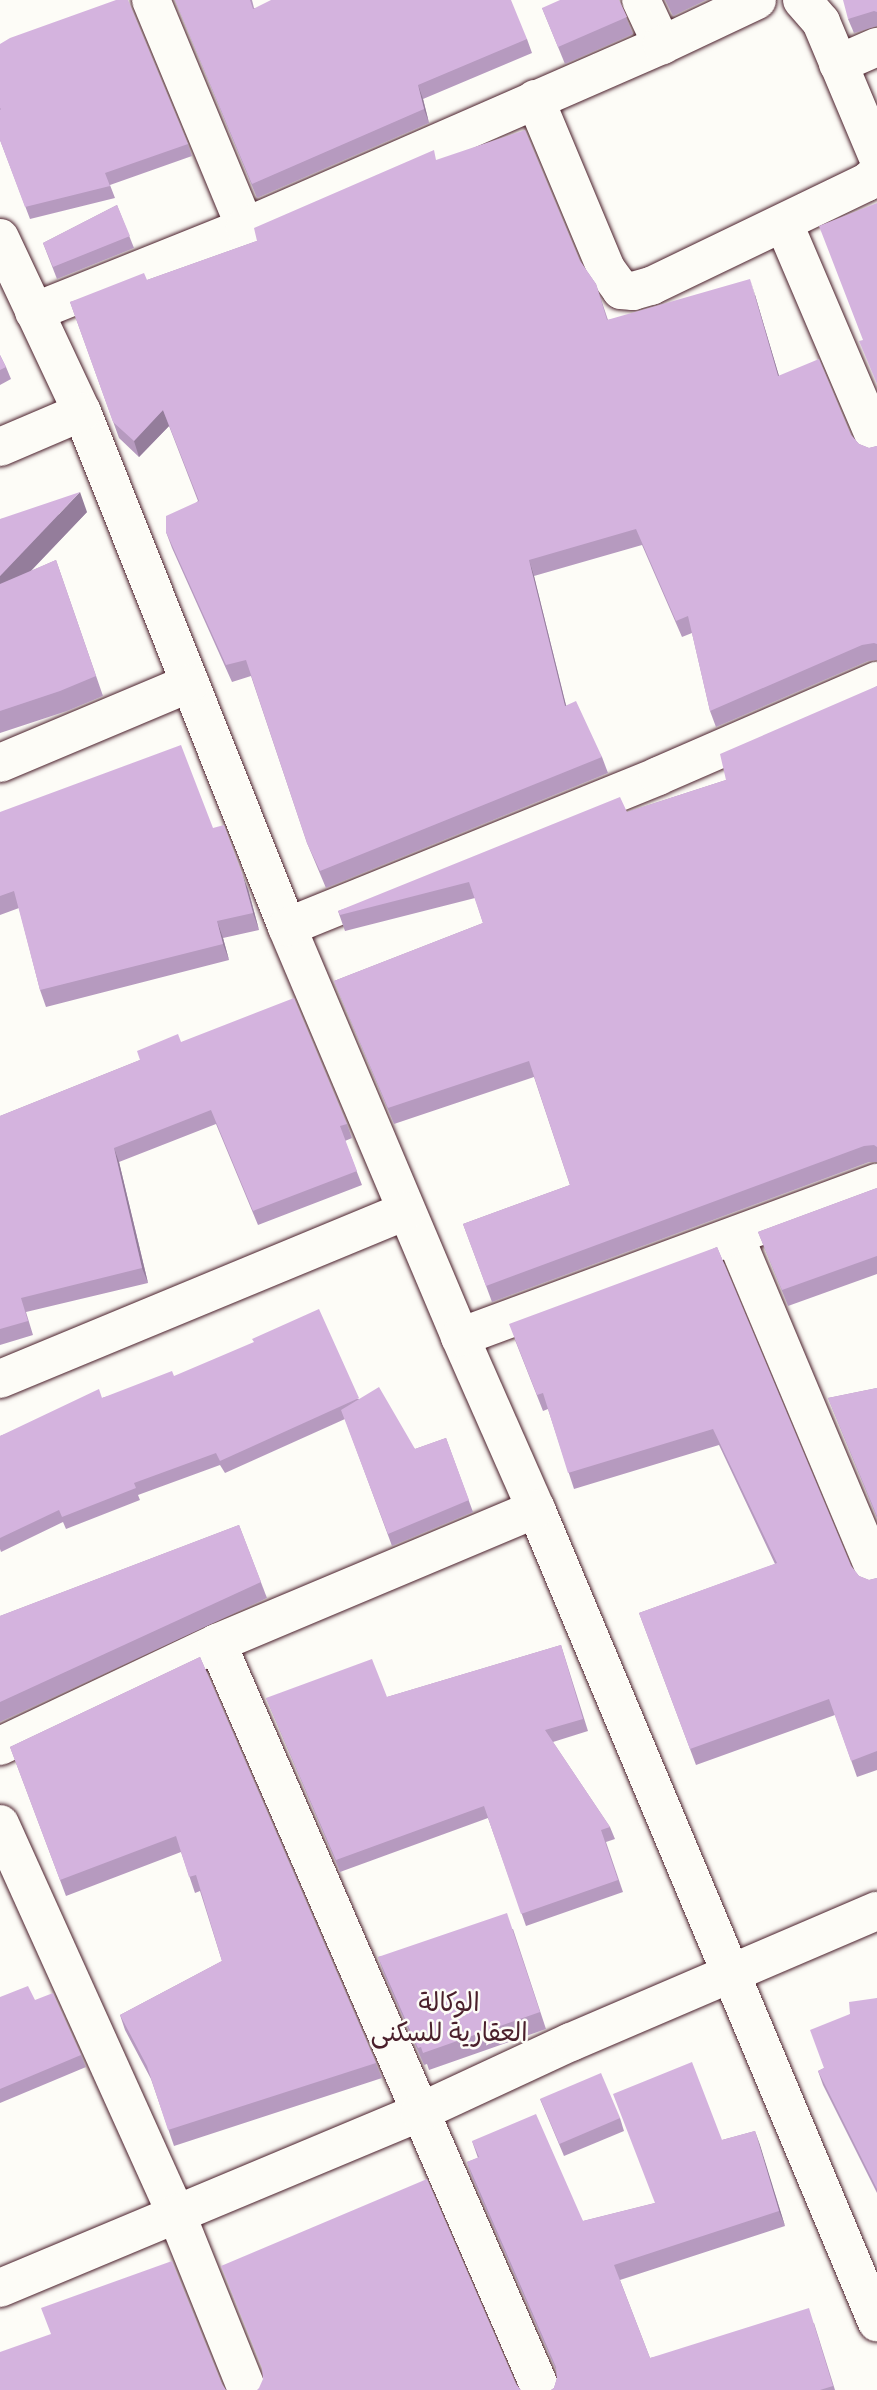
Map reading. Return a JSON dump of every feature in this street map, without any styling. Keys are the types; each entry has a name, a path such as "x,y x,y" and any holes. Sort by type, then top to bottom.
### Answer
{"street":[{"path":"151,0 245,226"},
{"path":"641,0 662,45"},
{"path":"34,312 245,226 662,45 757,0"},
{"path":"802,0 821,22 877,155"},
{"path":"838,64 877,47"},
{"path":"535,99 606,269 621,290 633,291 651,286 783,224 867,182 877,173"},
{"path":"783,224 877,442"},
{"path":"0,238 82,412 287,928 406,1211 536,1509 877,2322"},
{"path":"0,447 82,412"},
{"path":"287,928 658,776 877,681"},
{"path":"0,763 190,683"},
{"path":"460,1337 877,1183"},
{"path":"0,1379 406,1211"},
{"path":"735,1237 877,1574"},
{"path":"0,1746 216,1643 536,1509"},
{"path":"216,1643 541,2390"},
{"path":"0,1824 176,2213 247,2390"},
{"path":"0,2288 420,2112 571,2042 877,1911"}],"building":[{"path":"116,0 128,0 188,144 105,173 110,186 25,207 0,140 0,44"},
{"path":"175,0 250,0 253,9 271,0 511,0 527,39 418,85 424,109 252,184"},
{"path":"560,0 619,0 627,17 558,47 542,8"},
{"path":"843,0 877,0 877,12 848,19"},
{"path":"525,130 580,261 596,284 607,320 750,279 778,376 819,359 851,435 859,444 869,448 877,446 877,644 862,645 710,711 688,616 676,621 636,529 529,560 565,706 576,701 602,757 320,871 307,843 246,660 226,665 166,532 166,516 199,501 163,410 134,441 113,422 70,302 144,273 147,280 257,241 254,228 434,150 436,160"},
{"path":"877,203 877,384 819,226"},
{"path":"117,205 130,236 53,267 43,243"},
{"path":"0,355 6,367 0,370"},
{"path":"80,492 0,576 0,519"},
{"path":"56,560 96,676 0,711 0,584"},
{"path":"877,686 877,1147 864,1146 486,1286 463,1224 570,1185 529,1061 388,1108 334,981 483,923 469,882 340,915 338,911 620,797 627,812 726,780 720,754"},
{"path":"181,745 213,828 224,825 253,913 217,921 223,944 40,990 14,891 0,896 0,812"},
{"path":"294,998 347,1124 340,1126 357,1171 253,1211 211,1110 114,1148 142,1268 21,1298 28,1321 0,1329 0,1116 140,1060 137,1051 178,1034 181,1042"},
{"path":"877,1188 877,1256 782,1290 758,1232"},
{"path":"717,1247 851,1566 859,1576 869,1580 877,1578 877,1751 851,1761 829,1699 690,1749 639,1613 777,1563 713,1429 568,1473 543,1393 537,1395 509,1324"},
{"path":"319,1309 359,1398 220,1461 216,1453 134,1483 136,1488 62,1517 59,1510 0,1538 0,1436 99,1389 102,1398 172,1371 174,1376 254,1342 252,1339"},
{"path":"379,1387 415,1449 446,1438 469,1500 388,1534 341,1410"},
{"path":"877,1388 877,1516 828,1398"},
{"path":"239,1525 261,1582 0,1702 0,1616"},
{"path":"561,1645 583,1719 545,1730 610,1827 601,1830 618,1880 521,1914 484,1806 336,1860 266,1698 372,1659 387,1697"},
{"path":"200,1657 376,2063 168,2130 147,2066 120,2015 222,1961 196,1875 189,1877 176,1836 60,1880 10,1747"},
{"path":"507,1913 540,2012 423,2053 421,2047 418,2048 378,1957"},
{"path":"28,1986 35,2000 53,1993 81,2055 0,2089 0,1997"},
{"path":"877,1998 877,2189 818,2071 824,2068 810,2030 850,2014 849,2002"},
{"path":"692,2062 722,2140 755,2131 779,2211 614,2265 650,2358 809,2308 833,2386 820,2390 551,2390 557,2378 556,2367 467,2162 479,2157 472,2141 536,2114 583,2221 655,2203 613,2094"},
{"path":"601,2073 620,2118 559,2144 540,2099"},
{"path":"427,2179 516,2384 521,2390 257,2390 263,2379 262,2368 221,2266"},
{"path":"172,2261 226,2390 0,2390 0,2352 51,2334 41,2308"}],"district":[{"name":"الوكالة العقارية للسكنى","path":"449,2021"}]}
